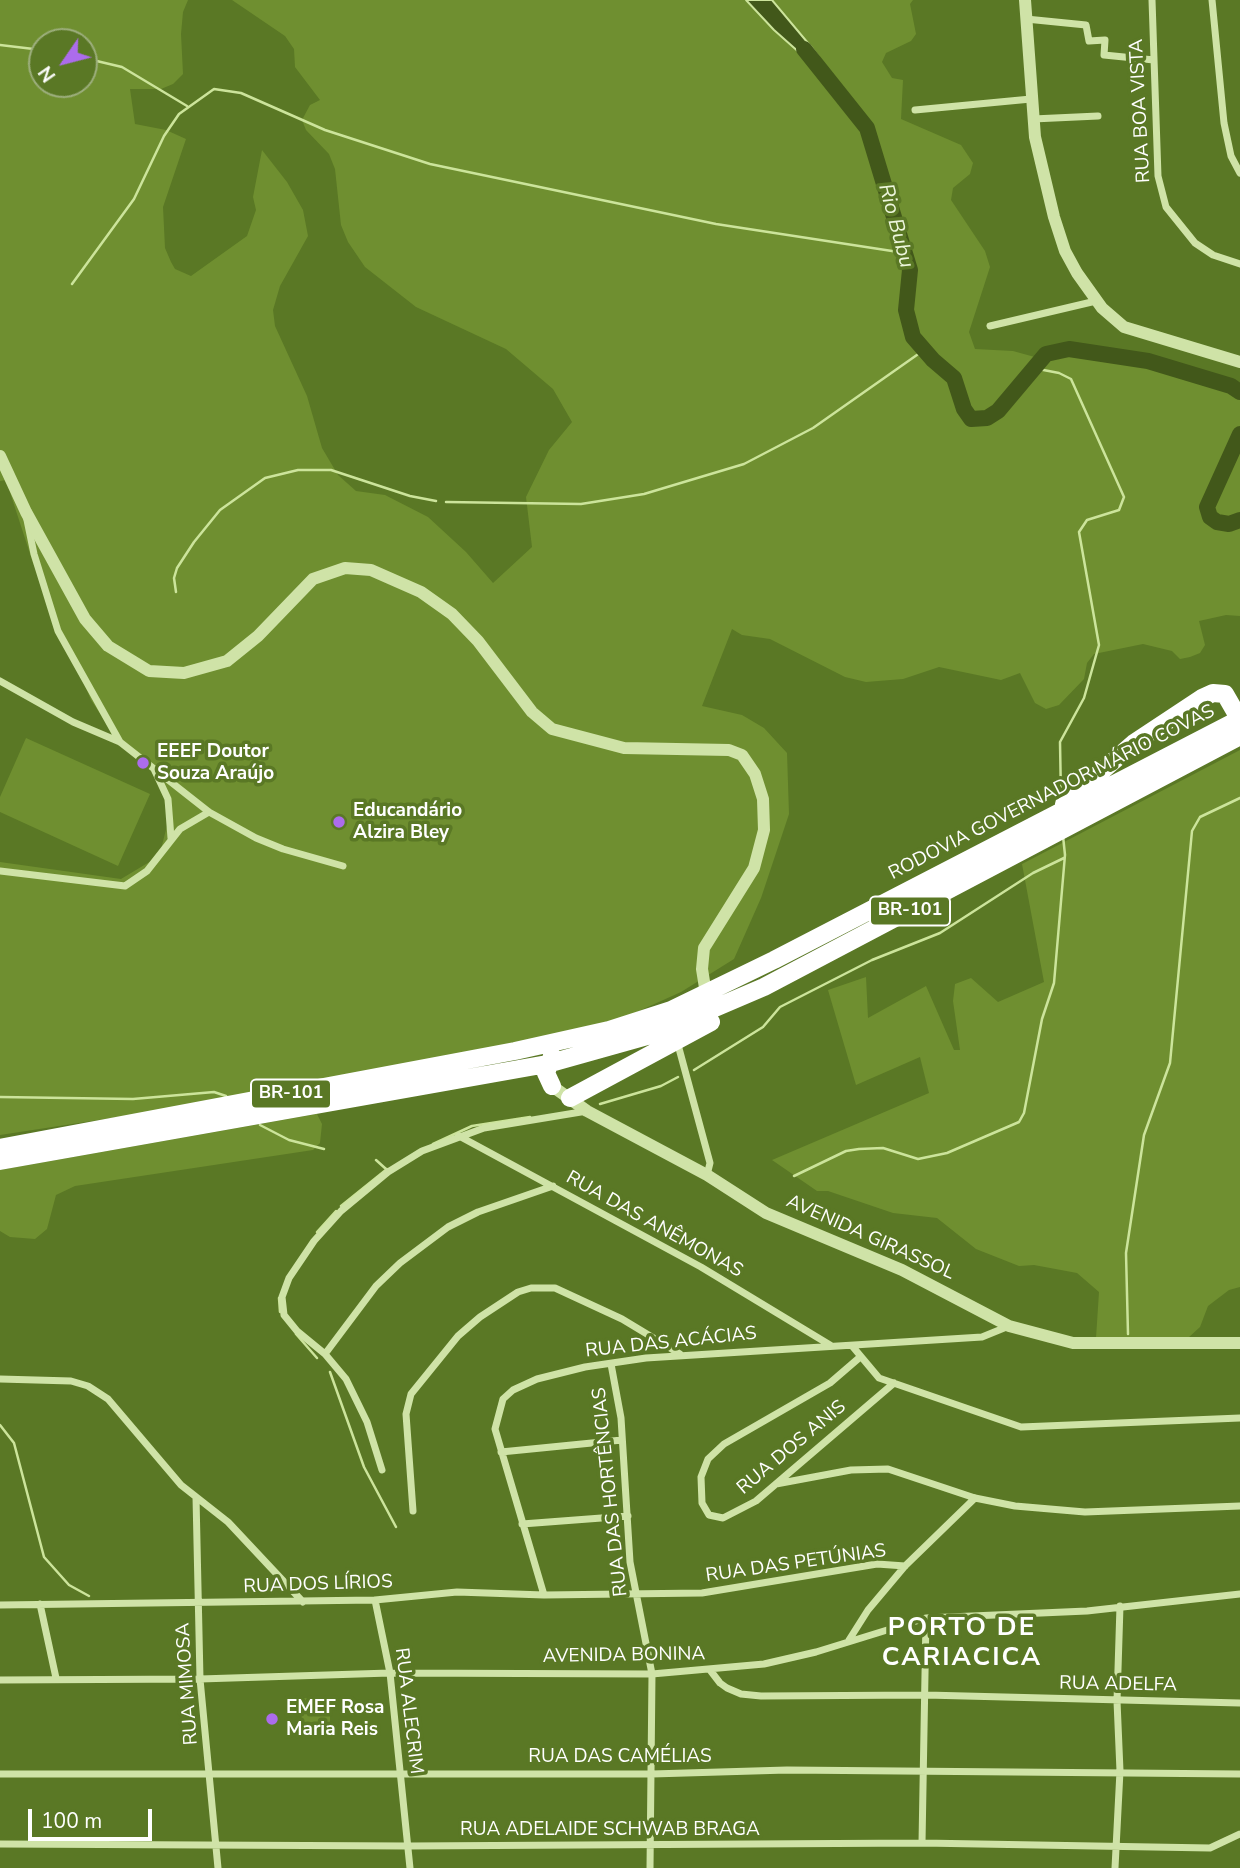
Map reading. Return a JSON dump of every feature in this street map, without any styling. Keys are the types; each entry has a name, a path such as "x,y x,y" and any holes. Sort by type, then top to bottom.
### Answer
{"highway":[{"path":"1049,819 1124,751 1202,698 1213,693 1225,694 1240,720"},
{"name":"RODOVIA GOVERNADOR MÁRIO COVAS","path":"0,1148 477,1059 581,1037 671,1010 1240,720"},
{"path":"1101,809 1117,794 1240,728"},
{"name":"RODOVIA GOVERNADOR MÁRIO COVAS","path":"0,1161 547,1064 654,1034 764,987 1240,736"},
{"path":"570,1098 744,1004 764,987"},
{"path":"552,1086 546,1073 547,1064 562,1047 664,1021 671,1010"},
{"path":"505,1072 552,1086"}],"street":[{"path":"1025,0 1033,118 1045,185 1060,239 1077,273 1096,301 1124,327 1240,362"},
{"name":"RUA BOA VISTA","path":"1152,0 1158,176 1166,207 1195,243 1213,255 1240,264"},
{"path":"1212,0 1224,123 1231,156 1240,173"},
{"path":"1026,19 1086,25 1089,41 1105,40 1104,55 1154,61"},
{"path":"915,110 1031,99"},
{"path":"1033,118 1098,116"},
{"path":"990,326 1096,301"},
{"path":"0,456 26,512 85,619 108,646 149,671 184,673 227,662 258,636 313,579 345,568 371,570 426,595 456,617 532,712 552,729 624,748 729,750 742,755 755,774 763,799 764,830 754,868 704,948 706,994"},
{"path":"26,512 34,555 58,631 120,742"},
{"path":"0,681 61,716 120,742 209,812 284,849 343,866"},
{"path":"153,768 168,799 171,838"},
{"path":"0,871 125,886 147,871 171,838 186,825 209,812"},
{"path":"677,1041 710,1163 707,1175"},
{"name":"AVENIDA GIRASSOL","path":"552,1086 587,1111 707,1175 766,1213 902,1270 1009,1326 1073,1343 1240,1343"},
{"path":"382,1470 357,1401 346,1379 326,1354 297,1331 284,1315 282,1297 289,1278 314,1241 334,1219 388,1172 422,1151 484,1128 587,1111"},
{"name":"RUA DAS ANÊMONAS","path":"459,1136 701,1267 830,1345"},
{"path":"326,1354 376,1286 400,1263 448,1227 478,1212 553,1186"},
{"path":"413,1511 406,1414 411,1394 458,1336 480,1317 518,1292 545,1286 565,1291 622,1319 681,1354"},
{"name":"RUA DAS ACÁCIAS","path":"544,1595 501,1452 496,1420 503,1399 513,1390 537,1379 611,1364 681,1354 830,1345 853,1347 982,1337 1009,1326"},
{"path":"853,1347 873,1374 1021,1427 1240,1418"},
{"name":"RUA DOS ANIS","path":"859,1358 830,1383 724,1444 708,1459 701,1477 705,1510 709,1516 723,1518 756,1501 894,1383"},
{"name":"RUA DAS HORTÊNCIAS","path":"611,1364 619,1399 630,1562 652,1674 650,1868"},
{"path":"0,1379 71,1381 88,1386 108,1399 181,1485 228,1522 303,1602"},
{"path":"501,1452 622,1440"},
{"path":"774,1485 851,1471 888,1469 1001,1504 1085,1512 1240,1506"},
{"name":"RUA MIMOSA","path":"196,1497 200,1679 211,1771 218,1868"},
{"name":"RUA DAS PETÚNIAS","path":"636,1592 702,1593 877,1564 905,1566 975,1498"},
{"path":"522,1524 628,1516"},
{"path":"849,1640 868,1610 905,1566"},
{"name":"RUA DOS LÍRIOS","path":"0,1605 199,1605 374,1600 457,1592 544,1595 636,1592"},
{"name":"AVENIDA BONINA","path":"0,1680 200,1679 390,1673 652,1674 710,1670 764,1664 926,1618 1087,1611 1240,1594"},
{"name":"RUA ALECRIM","path":"374,1600 390,1673 410,1868"},
{"path":"40,1604 56,1678"},
{"path":"1115,1868 1120,1771 1117,1701 1121,1606"},
{"path":"922,1843 926,1618"},
{"name":"RUA ADELFA","path":"710,1670 720,1683 741,1694 926,1695 1240,1703"},
{"name":"RUA DAS CAMÉLIAS","path":"0,1774 211,1771 652,1774 787,1770 1240,1774"},
{"name":"RUA ADELAIDE SCHWAB BRAGA","path":"0,1844 649,1846 922,1843 1115,1847 1219,1845 1240,1834"}],"shaded area":[{"path":"0,0 188,0 183,12 181,34 183,74 173,84 161,89 130,89 135,124 166,130 186,139 163,207 165,248 171,262 175,269 191,276 247,236 256,210 253,197 262,150 287,182 303,210 308,236 280,286 273,310 275,326 307,396 322,448 338,475 356,491 385,495 428,517 466,552 493,583 532,547 526,497 549,450 572,422 553,389 506,349 416,307 365,267 348,242 341,225 335,169 329,154 306,130 302,120 310,105 320,100 295,67 294,49 285,36 232,0 746,0 809,62 813,49 772,0 913,0 910,4 916,34 911,41 886,53 882,62 892,78 903,80 901,119 961,145 973,163 970,174 953,188 951,200 985,251 990,267 969,332 975,349 1013,351 1042,359 1076,346 1171,363 1208,375 1232,388 1240,397 1240,616 1226,615 1199,621 1205,645 1200,653 1190,657 1180,659 1172,651 1143,644 1094,654 1087,663 1084,679 1059,705 1046,709 1035,703 1020,673 1001,680 939,667 903,679 866,682 845,677 770,639 742,635 732,629 702,706 742,715 764,728 787,753 789,814 761,898 734,959 681,992 621,1019 553,1037 210,1103 0,1135 0,862 121,879 151,861 161,849 168,822 163,792 150,769 116,738 91,700 33,563 6,480 0,481"},
{"path":"746,0 772,0 819,57 817,64 810,62 774,30"},
{"path":"26,738 150,794 118,866 0,812 0,797"},
{"path":"1240,750 1240,1287 1229,1290 1208,1306 1200,1327 1188,1338 1096,1338 1099,1292 1077,1273 1034,1265 1019,1266 976,1249 937,1218 893,1213 828,1191 817,1191 772,1160 929,1093 920,1057 856,1085 828,990 866,977 868,1018 926,986 954,1050 960,1050 953,1001 955,984 971,978 998,1002 1044,982 1022,864"},
{"path":"317,1114 322,1124 320,1143 313,1150 75,1186 56,1195 47,1229 35,1239 10,1237 0,1231 0,1170"},
{"path":"302,1698 330,1699 330,1737 301,1736"}],"waterway":[{"path":"0,45 28,48"},
{"name":"Rio Bubu","path":"804,49 867,128 910,270 906,310 913,337 933,360 954,378 964,409 971,419 987,418 998,411 1046,354 1069,349 1148,361 1231,386 1240,392"},
{"path":"98,61 122,67 187,106"},
{"path":"72,284 134,199 164,136 179,114 214,89 241,93 325,130 430,164 716,224 905,253"},
{"path":"446,502 581,504 644,494 744,464 813,428 924,350"},
{"path":"1033,368 1059,373 1071,379 1124,497 1119,510 1087,520 1079,532 1099,645 1084,698 1060,742 1061,798"},
{"name":"Rio Bubu","path":"1240,434 1207,507 1210,517 1217,522 1229,524 1240,520"},
{"path":"176,592 174,578 177,568 194,542 220,510 265,478 298,470 331,470 410,496 436,501"},
{"path":"1128,1334 1126,1253 1144,1135 1170,1063 1192,831 1200,817 1240,798"},
{"path":"794,1176 846,1151 859,1149 883,1148 918,1159 947,1153 1019,1122 1024,1113 1042,1019 1054,983 1065,855 1063,836"},
{"path":"694,1070 763,1027 780,1007 872,960 940,933 1033,873 1064,858"},
{"path":"600,1104 661,1086 678,1077"},
{"path":"0,1097 133,1099 214,1092 226,1096"},
{"path":"433,1144 472,1126 530,1117"},
{"path":"260,1125 289,1140 324,1149"},
{"path":"376,1160 386,1169"},
{"path":"341,1206 387,1169"},
{"path":"317,1232 336,1211"},
{"path":"279,1298 280,1312"},
{"path":"296,1334 317,1358"},
{"path":"330,1372 364,1467 396,1527"},
{"path":"0,1425 14,1443 44,1557 69,1585 89,1596"}],"place":[{"name":"EEEF Doutor Souza Araújo","path":"143,763"},
{"name":"Educandário Alzira Bley","path":"339,822"},
{"name":"EMEF Rosa Maria Reis","path":"272,1719"}],"district":[{"name":"PORTO DE CARIACICA","path":"962,1644"}]}
